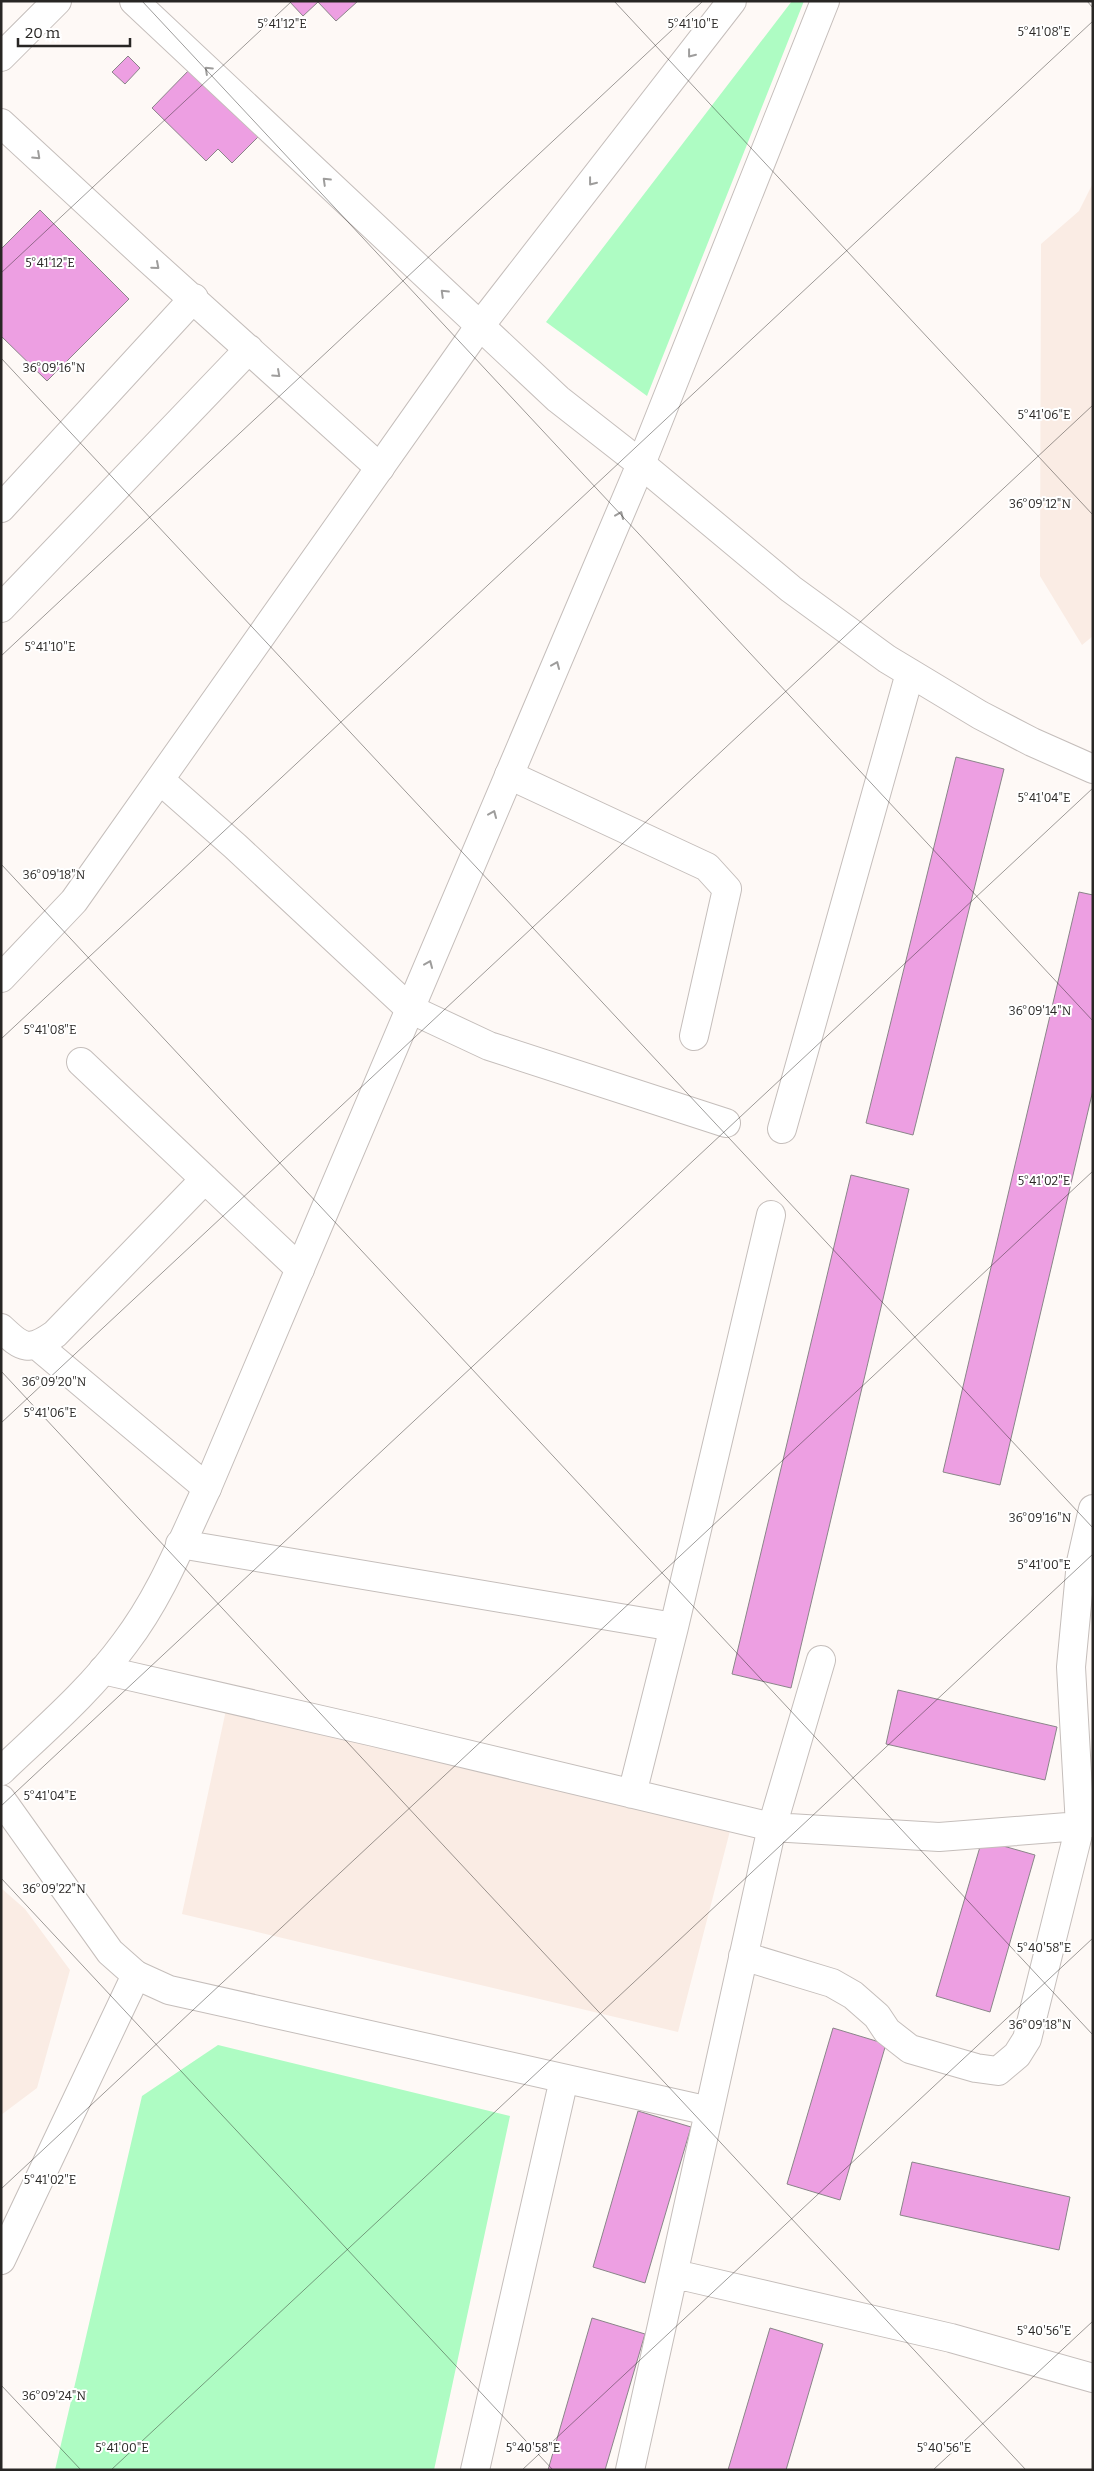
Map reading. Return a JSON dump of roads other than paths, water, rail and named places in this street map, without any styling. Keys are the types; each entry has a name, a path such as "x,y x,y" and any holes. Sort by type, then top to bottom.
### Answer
{"street":[{"path":"1,57 57,1"},
{"path":"134,1 284,140 479,327 558,398 641,464 791,589 887,659 910,673 1032,742 1093,769"},
{"path":"1,978 74,901 479,327 732,1"},
{"path":"1,1771 83,1693 126,1642 160,1588 207,1488 641,464 825,1"},
{"path":"1,122 147,258 194,298 380,468"},
{"path":"1,508 194,298"},
{"path":"1,608 249,349"},
{"path":"782,1129 910,673"},
{"path":"510,775 707,868 727,889 694,1036"},
{"path":"160,780 235,846 410,1008 490,1046 726,1123"},
{"path":"81,1062 300,1269"},
{"path":"38,1346 55,1334 205,1180"},
{"path":"632,1794 674,1627 770,1215"},
{"path":"1,1328 18,1344 38,1346 207,1488"},
{"path":"743,1956 832,1983 852,1995 877,2016 887,2031 910,2049 976,2068 998,2070 1017,2055 1027,2039 1087,1824 1071,1667 1081,1562 1093,1509"},
{"path":"180,1544 674,1627"},
{"path":"630,2470 675,2274 709,2110 772,1827 822,1660"},
{"path":"103,1670 772,1827 939,1837 1087,1824"},
{"path":"1,1799 110,1952 136,1974 169,1990 709,2110"},
{"path":"1,2260 136,1974"},
{"path":"476,2470 564,2078"},
{"path":"675,2274 951,2338 1093,2378"}]}
